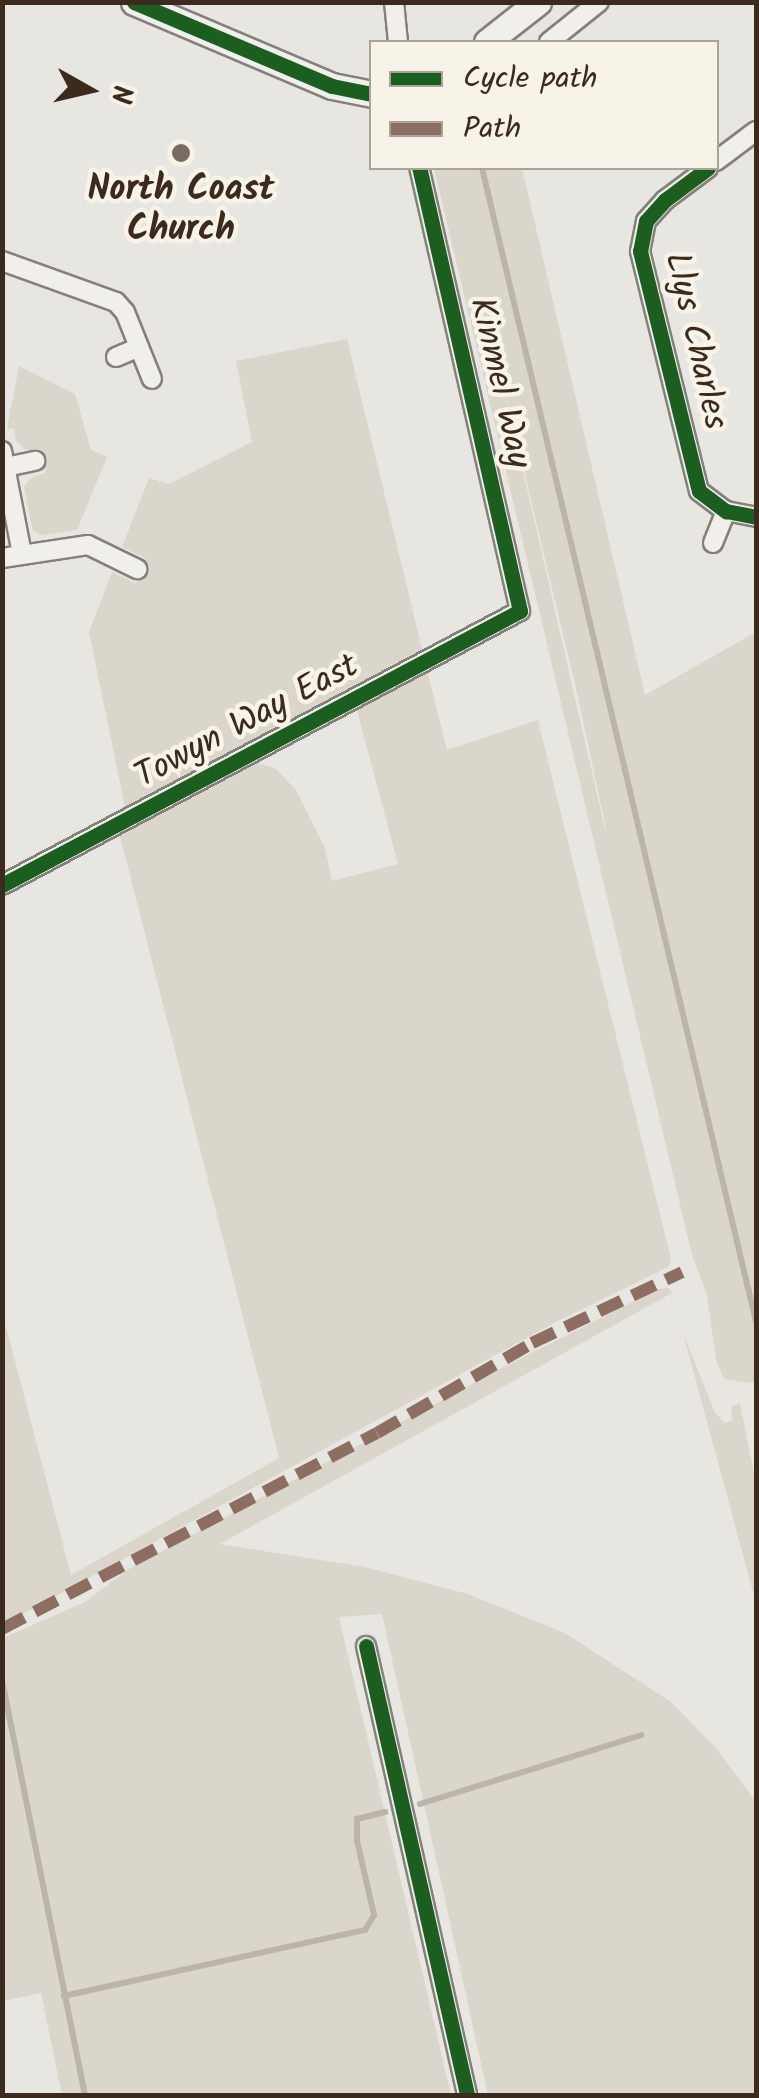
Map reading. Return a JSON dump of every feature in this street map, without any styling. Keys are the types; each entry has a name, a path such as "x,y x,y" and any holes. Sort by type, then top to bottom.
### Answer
{"street":[{"path":"134,2 332,86 369,93"},
{"path":"394,2 398,40"},
{"path":"490,40 538,2"},
{"path":"551,40 599,2"},
{"path":"719,159 756,131"},
{"name":"Kinmel Way","path":"419,170 520,611"},
{"name":"Llys Charles","path":"705,170 665,200 646,220 640,250 698,491 726,512"},
{"path":"2,261 116,302 125,312 152,378"},
{"path":"116,357 139,347"},
{"path":"22,554 4,459 34,461"},
{"path":"713,543 726,512 756,517"},
{"path":"2,558 88,545 136,569"},
{"name":"Towyn Way East","path":"2,886 520,611"},
{"path":"366,1646 467,2096"}],"shaded area":[{"path":"434,170 522,170 645,695 756,632 756,1381 724,1379 716,1360 707,1295 692,1255","holes":["495,349 578,697 605,829"]},
{"path":"347,339 422,649 125,807 89,632 112,572 136,583 145,558 122,547 149,478 169,484 252,442 236,361"},
{"path":"19,366 75,394 91,450 107,457 77,530 42,535 33,531 24,487 31,478 46,473 42,449 26,450 16,441 14,429 7,428"},
{"path":"427,670 447,750 538,720 671,1259 668,1267 554,1323 3,1625 2,1311 71,1575 279,1458 120,836 259,763 276,769 296,790 325,848 332,881 398,864 356,707"},
{"path":"669,1288 672,1293 220,1544 365,1567 468,1594 565,1633 671,1702 716,1748 756,1802 756,2095 488,2095 382,1614 339,1617 451,2095 62,2095 41,1993 3,2001 3,1638 85,1602 129,1569 498,1370 658,1289"},
{"path":"683,1333 715,1413 725,1423 732,1420 731,1407 740,1403 756,1484 756,1603"}],"waterway":[{"path":"482,170 756,1322"},
{"path":"2,1680 85,2096"},
{"path":"420,1804 641,1735"},
{"path":"64,1996 365,1930 374,1915 357,1841 357,1819 385,1812"}],"marked path":[{"path":"2,1629 377,1433 532,1343 682,1272"}],"cycle path":[{"path":"134,2 332,86 369,93"},
{"path":"2,885 520,611 419,170"},
{"path":"705,170 665,200 646,221 640,251 699,491 726,511 756,517"},
{"path":"366,1646 467,2096"}],"place":[{"name":"North Coast Church","path":"181,153"}]}
